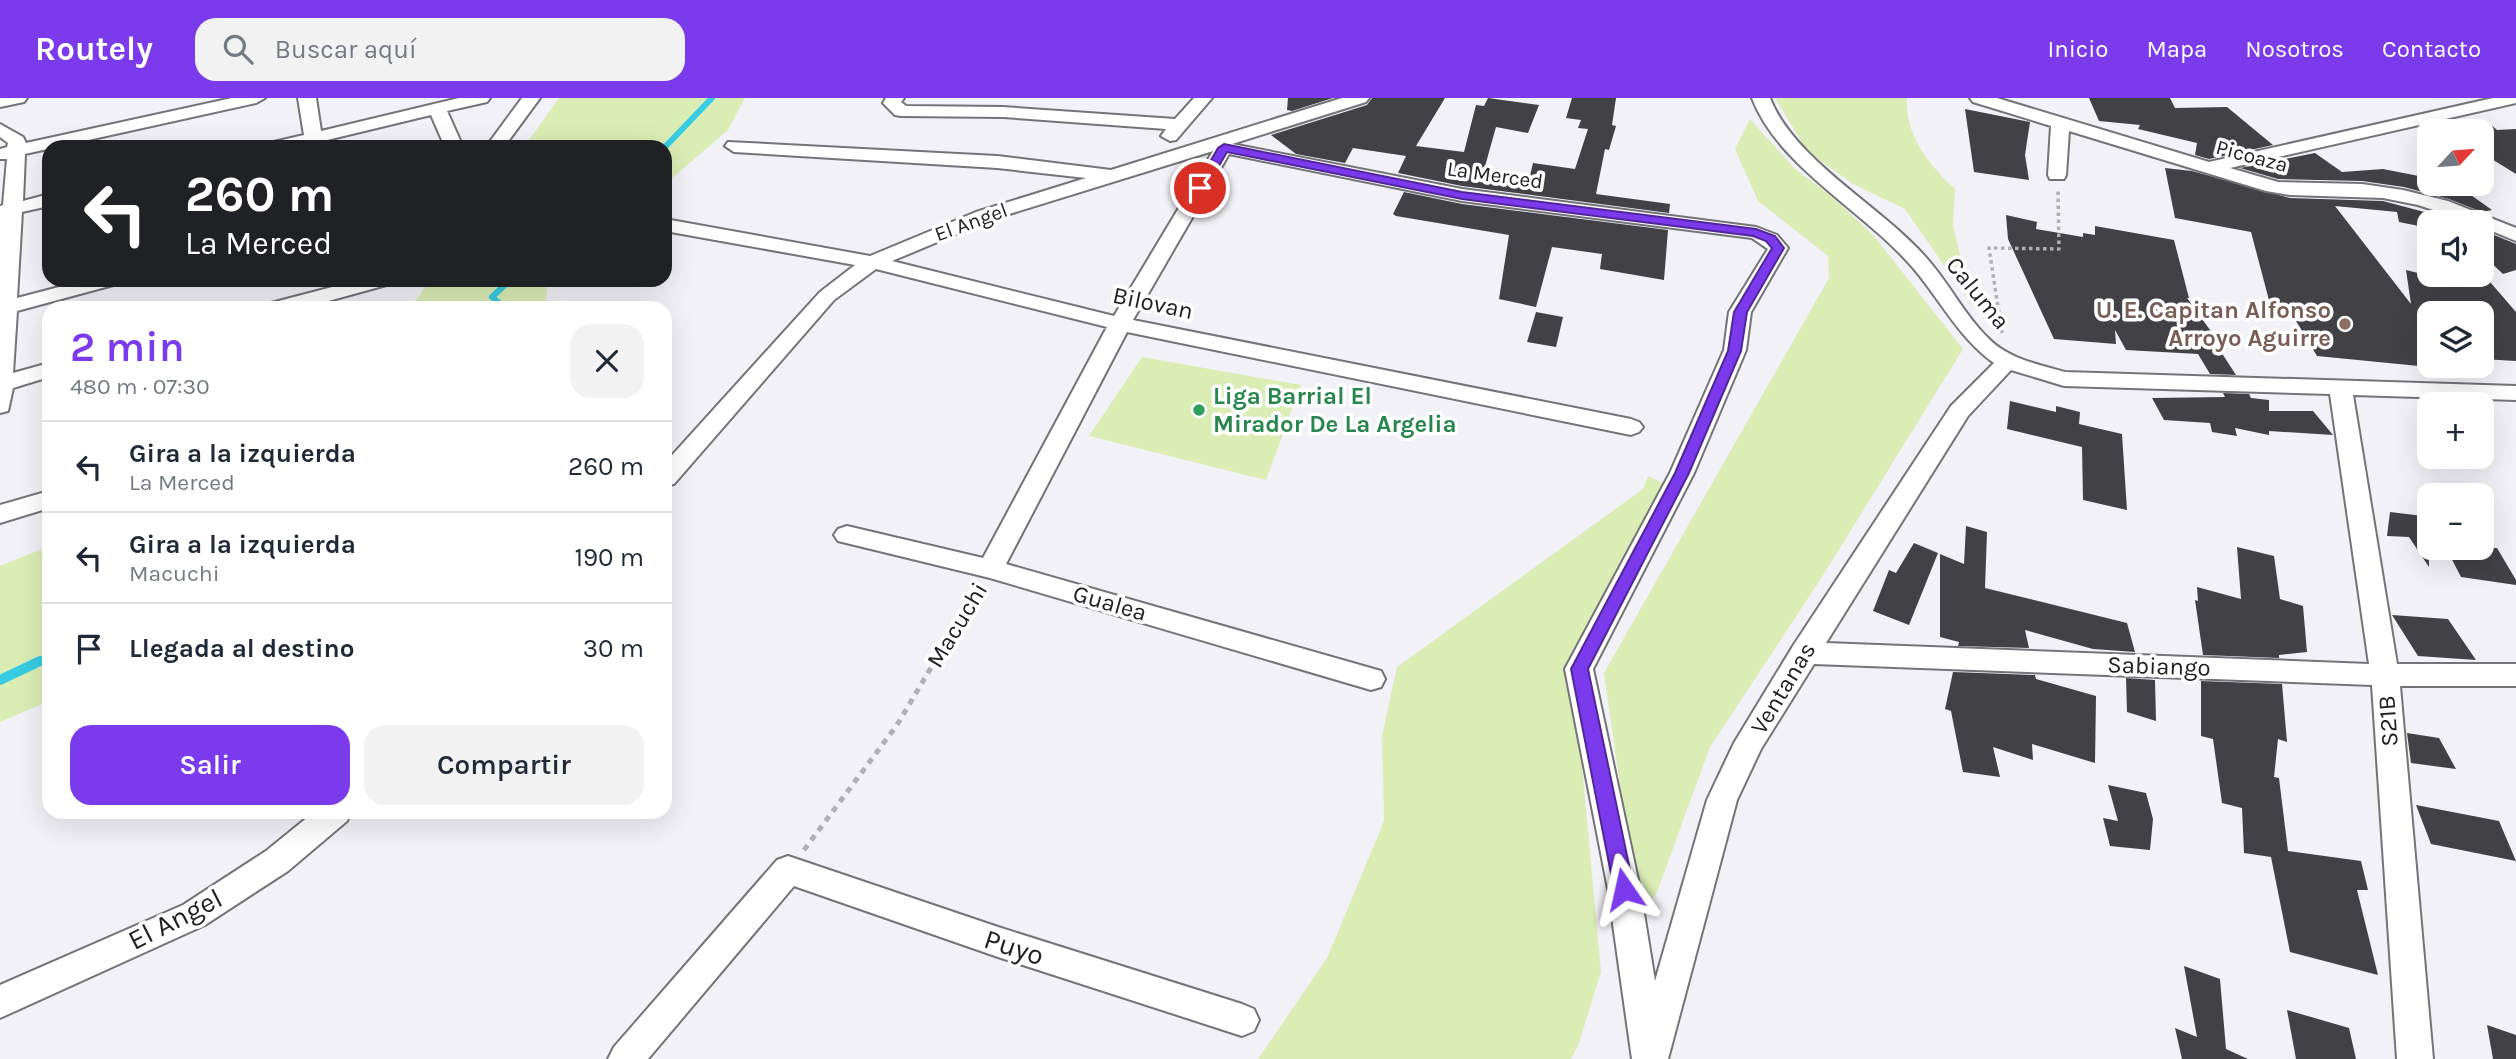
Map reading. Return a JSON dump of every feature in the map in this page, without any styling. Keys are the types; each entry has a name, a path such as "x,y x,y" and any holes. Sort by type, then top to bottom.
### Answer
{"street":[{"path":"0,102 18,98"},
{"path":"67,140 256,98"},
{"path":"307,98 314,140"},
{"path":"325,140 481,98"},
{"path":"500,140 530,98"},
{"path":"1146,165 1203,98"},
{"name":"El Angel","path":"672,470 827,296 872,262 984,216 1146,165 1219,147 1360,98"},
{"name":"Caluma","path":"1761,98 1770,121 1797,152 1884,225 1922,265 1980,343 2007,362 2064,379 2516,393"},
{"name":"Picoaza","path":"1979,98 2291,191 2358,189 2423,199 2470,214 2516,235"},
{"path":"2207,168 2516,98"},
{"path":"893,101 894,108 901,111 1003,112 1180,125"},
{"path":"437,109 451,140"},
{"path":"2057,175 2060,124"},
{"path":"0,129 17,141 9,153 0,406"},
{"path":"9,153 42,146"},
{"path":"734,146 997,162 1113,175"},
{"name":"La Merced","path":"1219,147 1462,195 1756,233 1770,239"},
{"name":"Macuchi","path":"990,569 1120,324 1219,147"},
{"path":"6,211 42,202"},
{"name":"Bilovan","path":"672,226 872,262 1120,324 1631,427"},
{"path":"1650,1059 1624,889 1579,669 1682,473 1735,351 1741,312 1778,248 1770,239"},
{"path":"3,308 83,287"},
{"path":"306,301 358,287"},
{"name":"Ventanas","path":"1650,1059 1722,800 1749,743 1803,653 1959,411 2007,362"},
{"path":"1,383 42,372"},
{"name":"S21B","path":"2340,386 2385,675 2414,1059"},
{"path":"0,514 42,501"},
{"name":"Gualea","path":"847,535 990,569 1371,679"},
{"name":"Sabiango","path":"1803,653 2385,675 2516,675"},
{"name":"El Angel","path":"0,1002 194,915 277,861 328,819"},
{"path":"626,1059 788,870"},
{"name":"Puyo","path":"788,870 998,943 1242,1020"}],"path":[{"path":"2007,362 1989,248 2059,249 2057,175"},
{"name":"Macuchi","path":"788,870 897,725 990,569"}],"green space":[{"path":"559,98 745,98 728,130 672,178 672,140 529,140"},
{"path":"1775,98 1907,98 1907,111 1914,137 1928,160 1955,189 1953,226 1973,307 1905,209 1853,184 1808,152"},
{"path":"1750,119 1795,169 1829,194 1874,236 1963,349 1822,577 1710,747 1657,892 1639,917 1604,673 1829,278 1828,256 1758,201 1735,149"},
{"path":"425,287 547,287 546,301 416,301"},
{"name":"Liga Barrial El Mirador De La Argelia","path":"1142,357 1301,385 1266,480 1089,436"},
{"path":"1648,476 1673,488 1573,668 1601,972 1579,1043 1571,1059 1258,1059 1327,958 1384,821 1382,736 1397,667 1643,489"},
{"path":"42,549 42,704 0,722 0,566"}],"building":[{"path":"1288,98 1333,98 1292,111 1287,110"},
{"path":"1372,98 1445,98 1416,146 1464,152 1476,105 1484,106 1488,98 1539,105 1528,133 1496,127 1482,177 1528,184 1533,163 1575,169 1588,129 1578,128 1581,120 1566,118 1572,98 1616,98 1612,125 1616,126 1609,150 1605,149 1596,194 1670,204 1669,213 1462,186 1398,173 1406,156 1353,148 1345,163 1296,154 1271,135 1367,105"},
{"path":"2089,98 2170,98 2175,108 2227,107 2273,145 2209,159 2195,155 2197,143 2138,129 2140,125 2099,121"},
{"path":"1965,109 2030,122 2025,155 2029,180 1974,172"},
{"path":"2494,127 2497,130 2516,129 2516,174 2494,160"},
{"path":"2315,153 2342,172 2383,169 2417,176 2417,190 2362,181 2278,179 2240,168"},
{"path":"2165,168 2192,171 2290,198 2383,201 2417,210 2417,226 2399,222 2397,212 2335,206 2411,304 2406,270 2417,273 2417,287 2494,287 2516,312 2516,361 2494,360 2494,301 2417,301 2417,366 2317,356 2287,306 2270,304 2251,232 2175,218"},
{"path":"1404,192 1462,204 1668,230 1664,280 1600,269 1602,254 1552,247 1536,307 1499,299 1509,235 1396,216 1393,214"},
{"path":"2438,196 2472,196 2492,210 2477,210"},
{"path":"2006,215 2037,222 2036,229 2083,237 2083,233 2095,235 2095,226 2174,240 2187,298 2218,341 2214,341 2236,375 2210,374 2198,354 2126,350 2115,330 2116,344 2054,339 2008,239"},
{"path":"2494,235 2516,244 2516,270 2503,274 2494,265"},
{"path":"1536,312 1563,317 1556,347 1527,342"},
{"path":"2223,393 2249,394 2251,398 2269,400 2269,411 2313,411 2333,435 2269,431 2269,435 2235,428 2237,436 2212,432 2210,423 2164,420 2152,398 2225,397"},
{"path":"2010,401 2056,412 2056,406 2080,412 2079,424 2122,434 2127,510 2083,500 2082,447 2007,429"},
{"path":"2390,512 2417,515 2417,549 2409,537 2387,536"},
{"path":"1966,526 1987,532 1985,588 2127,623 2135,652 2093,649 2025,630 2029,648 1958,646 1959,642 1940,637 1940,554 1964,564"},
{"path":"1914,543 1938,553 1909,625 1873,611 1889,570 1896,573"},
{"path":"2237,547 2274,556 2280,599 2303,606 2307,652 2279,655 2279,658 2203,655 2195,600 2198,601 2197,587 2241,599"},
{"path":"2494,548 2497,548 2516,580 2516,585 2461,577 2452,560 2494,560"},
{"path":"2392,615 2448,619 2476,660 2418,656"},
{"path":"1953,672 2035,675 2036,679 2096,696 2095,763 2032,744 2033,760 1993,747 2000,777 1963,772 1951,711 1945,709"},
{"path":"2126,678 2155,680 2156,721 2127,712"},
{"path":"2201,681 2282,684 2287,742 2278,739 2274,777 2279,778 2288,851 2361,861 2368,890 2357,890 2378,975 2290,952 2271,857 2244,853 2242,808 2222,803 2213,739 2201,736"},
{"path":"2407,733 2439,738 2456,769 2411,763"},
{"path":"2108,785 2146,793 2153,819 2150,850 2110,846 2103,818 2118,821"},
{"path":"2416,805 2499,821 2516,861 2431,844"},
{"path":"2184,966 2220,979 2226,1049 2248,1059 2182,1059 2175,1028 2197,1037"},
{"path":"2287,1010 2349,1028 2356,1059 2296,1059"},
{"path":"2487,1025 2516,1035 2516,1059 2493,1059"}],"waterway":[{"path":"672,140 712,98"},
{"path":"497,301 492,297 503,287"},
{"path":"36,663 42,660"},
{"path":"0,680 40,661"}],"place":[{"name":"U. E. Capitan Alfonso Arroyo Aguirre","path":"2345,324"},
{"name":"Liga Barrial El Mirador De La Argelia","path":"1199,410"}],"route":[{"path":"1200,188 1224,148 1462,195 1756,233 1770,239 1778,248 1741,312 1735,351 1682,473 1579,669 1624,889"}]}
